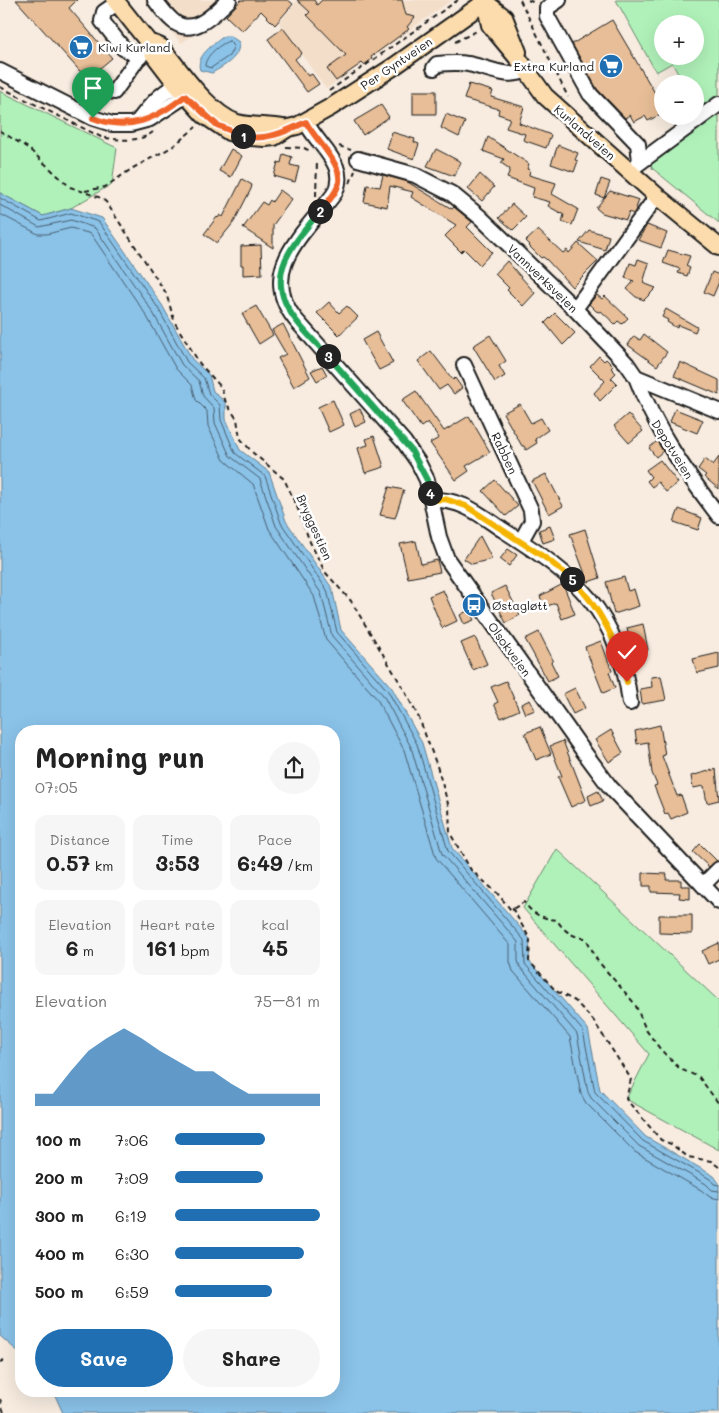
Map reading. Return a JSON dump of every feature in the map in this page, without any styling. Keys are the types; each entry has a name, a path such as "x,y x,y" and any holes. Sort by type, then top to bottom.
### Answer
{"main road":[{"path":"116,1 149,42 161,47 184,88 217,125 250,138 274,137 288,128 306,122"},
{"name":"Kurlandveien","path":"486,1 504,17 523,65 555,107 635,166 657,196 719,247"},
{"name":"Per Gyntveien","path":"306,122 393,67 486,1"}],"street":[{"path":"154,0 174,22 191,26 209,19 228,0"},
{"path":"559,0 547,8 548,16 590,94 638,144 635,166"},
{"path":"116,1 104,12 102,21 123,48 140,57"},
{"path":"114,92 149,42"},
{"path":"434,68 437,64 455,62 508,74 518,74 523,65"},
{"path":"0,71 103,122 121,125 150,119 184,88"},
{"path":"635,166 719,104"},
{"name":"Olsokveien","path":"306,122 310,131 333,161 340,177 334,194 296,242 286,258 280,283 283,298 296,319 411,450 427,480 446,559 584,752 610,786 719,902"},
{"name":"Vannverksveien","path":"359,160 415,175 452,194 480,217 575,310 623,359 636,377"},
{"path":"575,310 657,196"},
{"name":"Rabben","path":"464,365 531,510 532,522 521,541"},
{"path":"636,377 719,411"},
{"name":"Depotveien","path":"636,377 644,399 675,455 719,516"},
{"path":"432,500 445,499 460,503 521,541 564,571 579,586 598,610 614,638 623,664 630,703"},
{"path":"703,885 719,869"}],"path":[{"path":"323,95 458,0"},
{"path":"448,46 463,36 482,29"},
{"path":"82,191 105,187 132,168 172,147 201,122"},
{"name":"Bryggestien","path":"0,130 28,148 70,188 91,194 106,202 166,293 175,322 200,364 221,387 226,403 237,419 240,438 252,452 284,479 296,504 310,542 325,572 351,601 419,718 449,807 450,833 471,870 497,893 511,909 530,939 529,961 556,991 575,1001 593,1020 631,1078 626,1099 661,1140 671,1144 688,1157 711,1161 719,1167"},
{"path":"339,146 358,152 359,160"},
{"path":"278,147 304,148 313,154"},
{"path":"316,198 317,158"},
{"path":"511,909 524,902 531,912 544,918 557,920 561,926 574,936 586,938 597,960 634,1004 646,1030 661,1050 680,1069 699,1077 719,1104"},
{"path":"0,1362 4,1360"},
{"path":"0,1399 4,1413"}],"shaded area":[{"path":"144,0 236,0 215,23 181,43"},
{"path":"295,0 452,0 326,89 279,23 296,2"}],"green space":[{"path":"616,0 719,0 719,223 652,168 646,149 679,125 704,125 704,75 679,75 673,65 704,65 704,15 654,15 654,65 668,65 656,72"},
{"path":"0,91 117,148 112,184 71,208 43,216 0,193"},
{"path":"557,849 719,1001 719,1150 626,1099 649,1054 523,908"}],"water":[{"path":"224,36 230,36 239,42 237,53 226,64 212,73 200,70 200,60 203,55"},
{"path":"0,193 43,216 71,208 102,218 162,305 192,359 209,375 213,391 226,403 226,419 240,450 269,472 286,521 332,588 341,630 392,688 422,743 452,848 530,939 529,961 588,1029 600,1090 646,1137 714,1176 719,1183 719,1413 63,1413 56,1397 340,1397 340,725 15,725 15,1349 0,1336"}],"building":[{"path":"16,0 77,0 69,8 112,58 87,79"},
{"path":"241,0 288,0 293,4 275,25 261,11 242,31 226,16"},
{"path":"297,0 314,0 317,5 322,0 402,0 406,15 415,17 407,27 409,29 371,57 372,59 364,65 362,63 336,81 327,69 346,55 307,15 310,12"},
{"path":"612,20 654,91 654,118 648,121 645,116 634,122 630,115 625,118 597,89 572,44"},
{"path":"283,28 302,53 295,59 308,76 312,74 319,84 307,92 268,39"},
{"path":"469,84 493,91 491,97 524,107 519,123 551,135 546,148 523,140 525,134 506,128 510,118 498,114 499,109 464,99"},
{"path":"413,91 436,91 436,114 413,114"},
{"path":"381,105 389,117 363,135 354,121"},
{"path":"446,114 465,122 459,137 441,128"},
{"path":"392,132 415,139 414,142 419,144 414,159 387,149"},
{"path":"488,137 529,164 527,169 530,170 529,175 556,183 552,194 578,209 572,225 562,222 564,215 548,206 550,202 532,197 534,188 507,178 510,169 501,163 504,159 483,151"},
{"path":"558,145 578,153 575,160 578,161 574,172 551,164"},
{"path":"231,149 242,156 231,177 219,171"},
{"path":"436,149 461,162 454,176 427,166"},
{"path":"283,154 292,157 290,165 299,167 295,182 274,176 278,162 281,163"},
{"path":"480,174 494,187 482,201 468,189"},
{"path":"383,175 406,181 452,209 454,207 472,222 467,227 492,252 480,265 464,249 461,252 445,236 456,225 411,197 413,192 390,186 387,207 364,202 367,185 380,187"},
{"path":"242,179 252,185 251,189 234,222 217,243 204,234 217,217 220,215 223,217"},
{"path":"601,179 610,182 604,198 596,195"},
{"path":"280,190 292,199 273,225 273,248 243,228 262,202 267,205 270,200 272,202"},
{"path":"610,191 639,200 635,211 633,214 629,212 626,220 602,213 596,208"},
{"path":"512,204 526,217 513,230 499,218"},
{"path":"647,225 667,233 661,248 638,240"},
{"path":"538,230 563,253 567,250 569,253 578,243 598,261 572,287 526,241"},
{"path":"589,230 609,236 605,250 579,242"},
{"path":"261,245 262,274 243,275 241,246"},
{"path":"668,250 690,256 686,266 690,268 687,276 678,273 680,269 663,263"},
{"path":"638,259 649,263 643,283 656,288 644,300 636,297 627,289 634,281 625,278 630,263 636,265"},
{"path":"507,261 535,293 523,306 507,290 509,288 495,274"},
{"path":"712,272 719,275 719,282 713,296 704,292"},
{"path":"597,295 602,299 605,296 628,318 622,324 618,321 615,324 601,311 596,311 589,304"},
{"path":"329,302 339,313 347,306 358,317 339,335 317,313"},
{"path":"256,306 273,335 259,344 242,314"},
{"path":"666,309 697,327 695,332 678,325 677,328 667,322 668,320 662,317"},
{"path":"555,313 575,333 563,345 545,323"},
{"path":"283,324 310,377 294,387 278,358 286,354 272,330"},
{"path":"376,332 393,363 379,370 362,340"},
{"path":"644,334 667,352 657,366 628,345 634,336 640,340"},
{"path":"490,335 506,361 499,366 505,376 495,382 473,346"},
{"path":"431,351 453,380 455,378 462,388 454,394 447,385 439,390 418,361"},
{"path":"599,356 604,361 606,359 613,366 611,368 616,373 611,378 617,384 600,401 594,393 605,381 590,366"},
{"path":"680,362 719,380 719,395 674,376"},
{"path":"322,366 327,375 317,381 311,371"},
{"path":"416,391 444,431 469,416 490,452 466,466 469,471 456,480 430,443 439,438 428,422 421,427 402,400"},
{"path":"333,400 344,425 329,432 318,407"},
{"path":"520,404 531,423 541,418 548,430 535,439 537,443 526,450 503,413"},
{"path":"360,409 366,422 355,427 350,414"},
{"path":"675,409 703,420 697,433 670,422"},
{"path":"628,414 643,431 629,443 614,426"},
{"path":"374,436 384,467 365,473 358,448 368,445 366,439"},
{"path":"657,441 663,451 656,457 649,448"},
{"path":"719,457 719,489 704,477 706,475 698,469 705,459 713,465"},
{"path":"660,460 678,483 666,492 658,482 652,487 647,481 651,477 646,470"},
{"path":"546,474 563,506 549,514 532,481"},
{"path":"495,480 518,506 506,516 483,491"},
{"path":"389,487 404,490 395,518 380,515"},
{"path":"679,509 702,518 698,530 674,522"},
{"path":"550,526 555,539 543,543 539,530"},
{"path":"585,529 600,578 588,582 570,534"},
{"path":"480,536 492,559 472,564 464,559"},
{"path":"416,541 421,564 437,560 440,572 408,578 400,544"},
{"path":"508,549 517,555 509,566 500,559"},
{"path":"624,577 628,591 634,589 639,606 614,614 606,582"},
{"path":"563,584 575,614 562,619 556,603 544,607 540,596"},
{"path":"505,586 520,615 506,623 491,593"},
{"path":"443,590 457,621 442,628 429,596"},
{"path":"469,610 474,620 464,624 460,615"},
{"path":"643,624 648,650 632,654 627,628"},
{"path":"539,632 553,660 551,662 558,676 548,681 525,639"},
{"path":"475,637 487,664 473,670 461,643"},
{"path":"601,641 612,671 609,672 615,688 603,693 585,647"},
{"path":"719,653 719,668 697,673 693,659"},
{"path":"661,676 666,700 642,704 640,689 652,687 651,677"},
{"path":"506,681 519,710 501,718 494,704 498,702 491,687"},
{"path":"575,688 585,708 573,714 563,694"},
{"path":"530,700 535,710 525,714 521,704"},
{"path":"660,725 665,755 662,756 677,796 681,795 687,812 671,819 668,813 665,814 654,786 657,785 652,773 648,742 637,744 635,731"},
{"path":"540,727 551,754 536,760 525,733"},
{"path":"611,730 623,753 609,762 595,740"},
{"path":"563,741 586,800 571,807 558,777 562,776 550,746"},
{"path":"716,769 719,800 707,803 704,786 693,788 691,776"},
{"path":"598,791 603,801 591,806 588,796"},
{"path":"700,844 717,861 709,867 693,852"},
{"path":"643,873 667,874 666,880 681,880 681,886 690,886 690,899 679,898 680,893 651,892 651,886 643,886"},
{"path":"659,915 692,915 692,934 659,933"},
{"path":"719,943 719,959 708,964 702,951"}],"place":[{"name":"Kiwi Kurland","path":"81,47"},
{"name":"Extra Kurland","path":"611,66"},
{"name":"Østagløtt","path":"474,605"}],"route":[{"path":"93,118 112,124 131,124 139,120 150,119 171,107 185,96 217,125 229,132 250,138 274,137 288,128 306,122 310,131 337,166 340,177 334,194 296,242 286,258 280,283 283,298 290,312 411,450 427,480 432,500 445,499 466,506 564,571 579,586 609,626 623,664 627,682"}]}
